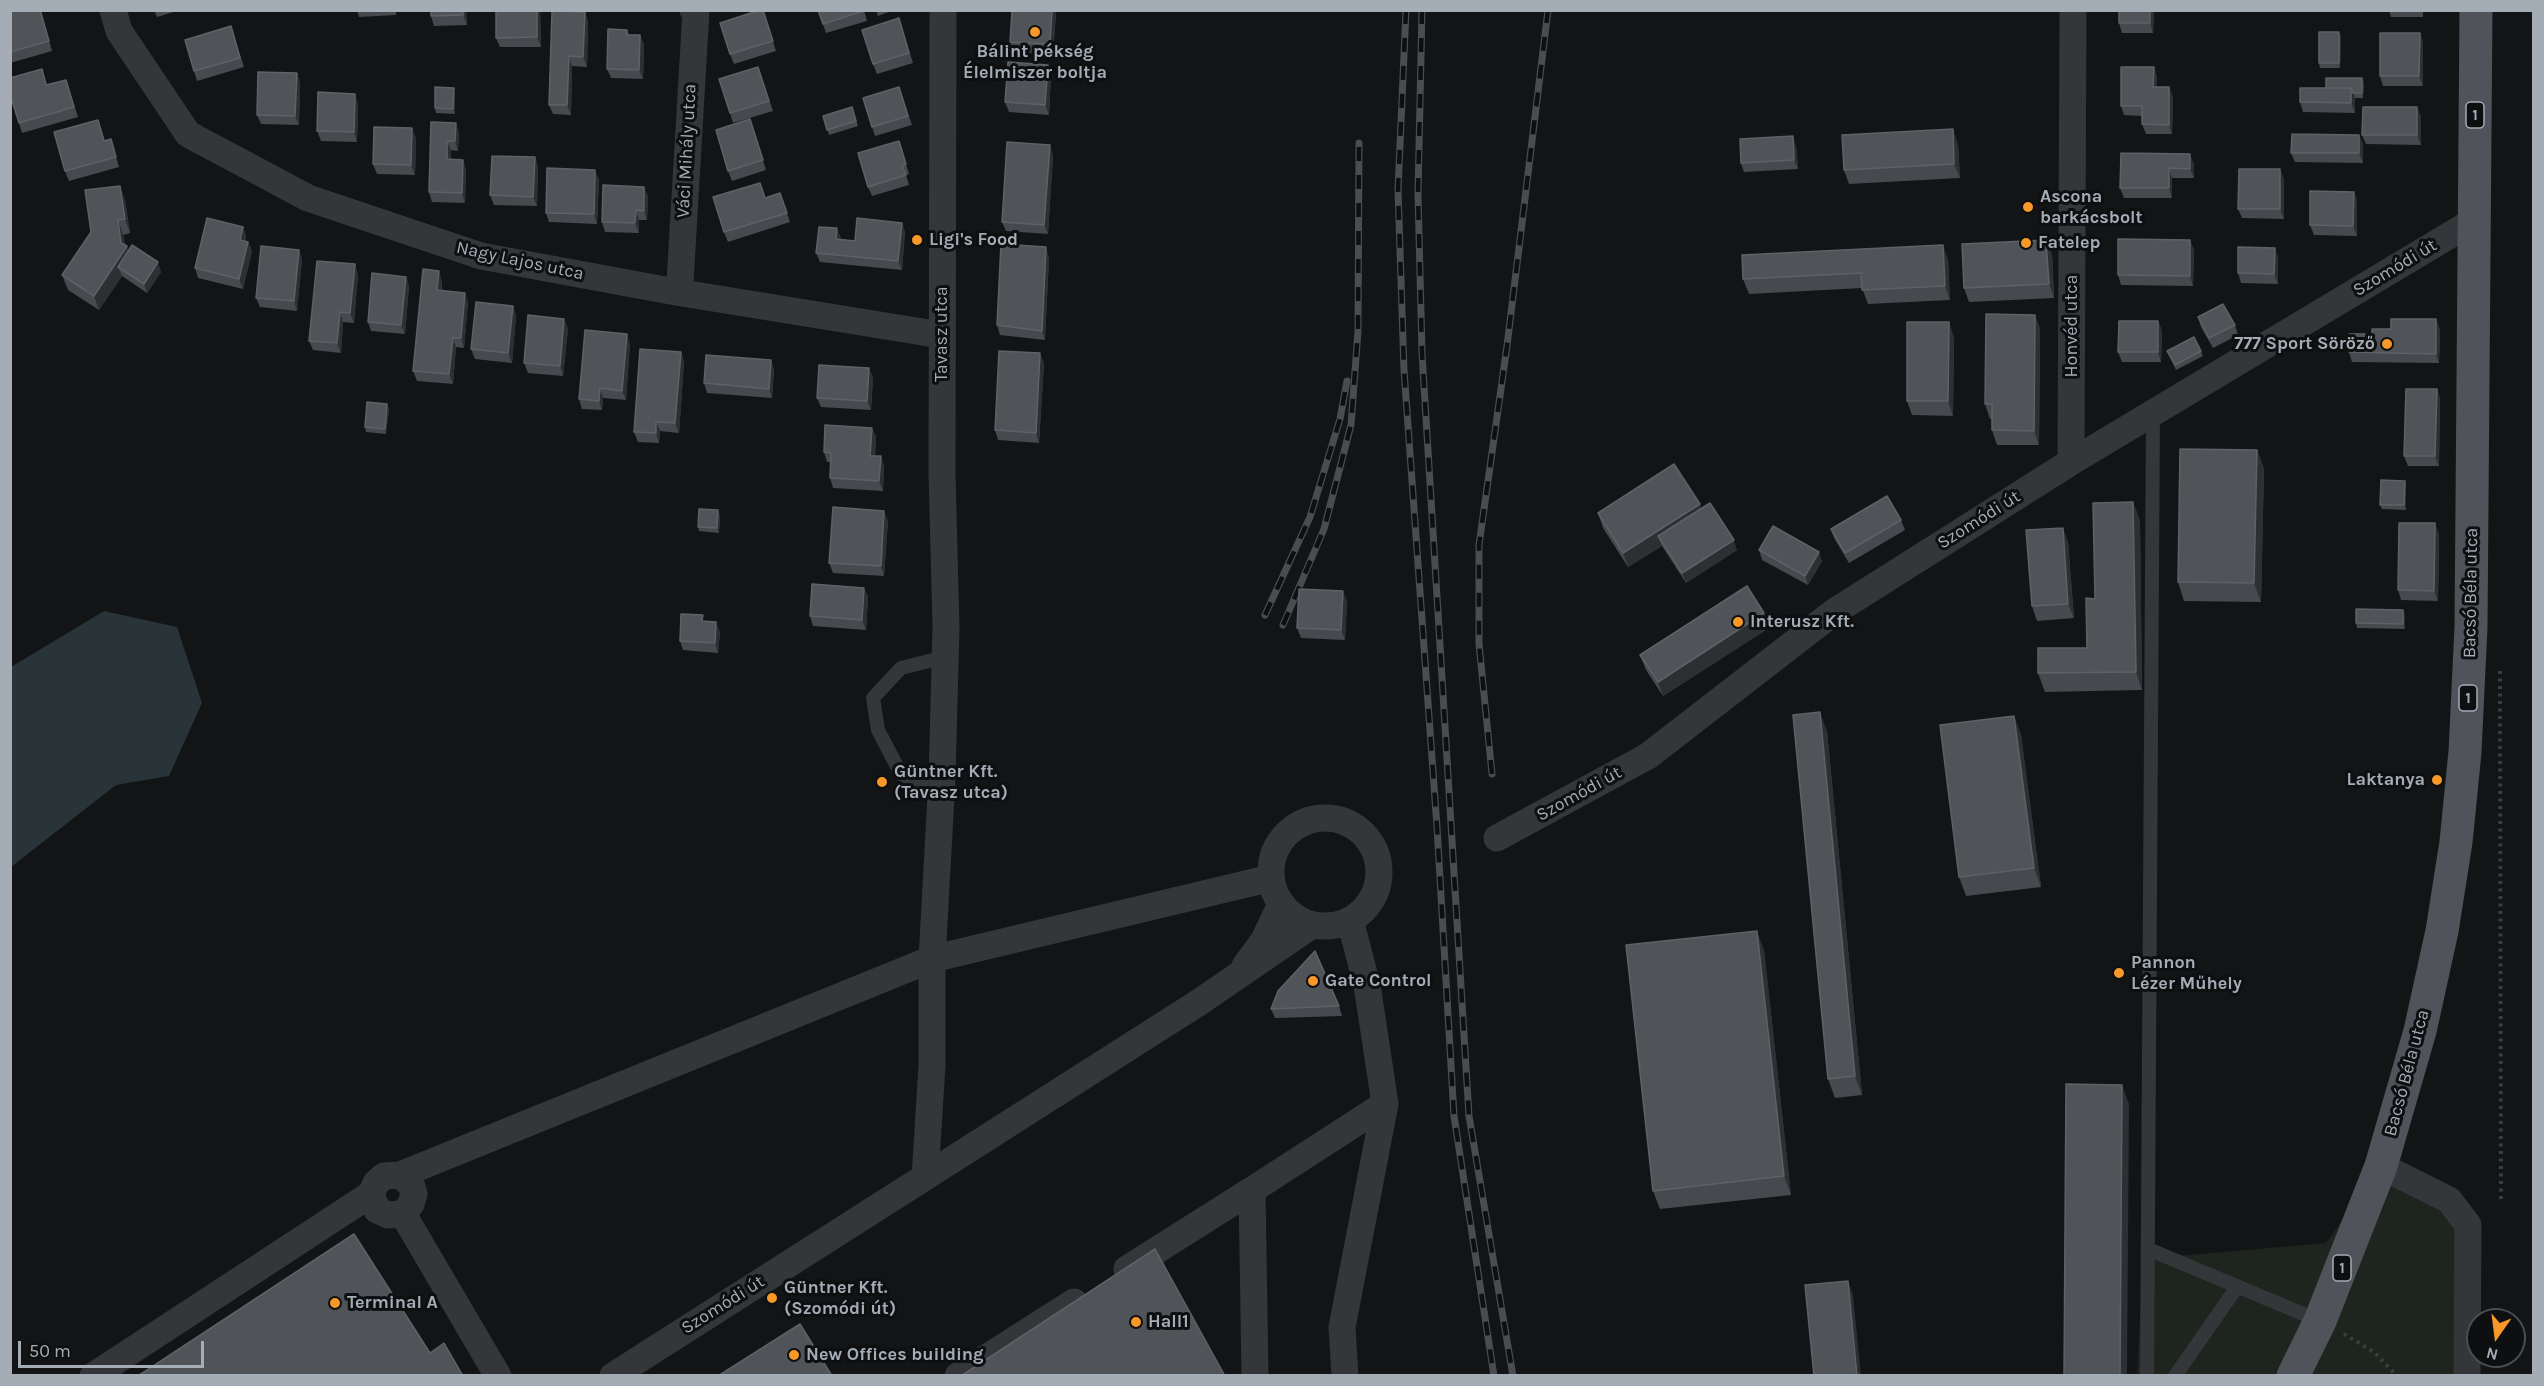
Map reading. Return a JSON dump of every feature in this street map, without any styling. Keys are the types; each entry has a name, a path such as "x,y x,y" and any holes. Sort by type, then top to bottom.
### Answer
{"main road":[{"name":"Bacsó Béla utca","path":"2381,1166 2420,1031 2442,931 2465,752 2471,627 2476,10"},
{"name":"1","path":"2295,1371 2320,1321 2381,1166"}],"street":[{"name":"Nagy Lajos utca","path":"113,10 119,31 188,134 308,198 481,256 676,292 935,334 942,329"},
{"name":"Váci Mihály utca","path":"676,292 681,270 696,11 693,10"},
{"name":"Tavasz utca","path":"925,1177 932,1065 935,788 945,657 942,329 943,10"},
{"name":"Honvéd utca","path":"2071,462 2073,10"},
{"name":"Szomódi út","path":"1497,838 1648,756 1834,612 2071,462 2475,220"},
{"path":"1331,818 1348,823 1362,832 1373,846 1379,871 1374,896 1364,910 1350,920 1332,926 1312,925 1295,917 1281,904 1271,878 1275,851 1288,832 1308,820 1331,818"},
{"path":"93,1376 371,1194 376,1183 384,1176 400,1175 932,959 1271,878"},
{"path":"1237,977 1264,940 1281,904"},
{"path":"1345,1376 1342,1327 1385,1104 1364,968 1350,920"},
{"name":"Szomódi út","path":"613,1376 1237,977 1312,925"},
{"path":"958,1376 1385,1104"},
{"path":"2381,1166 2449,1200 2468,1225 2467,1376"},
{"path":"371,1194 376,1210 388,1215 403,1214 411,1204 414,1194 411,1184 400,1175"},
{"path":"1252,1190 1255,1376"},
{"path":"403,1214 498,1376"}],"lane":[{"path":"2147,1376 2153,414"},
{"path":"935,788 901,774 878,730 873,698 901,668 945,657"},
{"path":"2148,1249 2320,1321"},
{"path":"2175,1376 2237,1287"}],"path":[{"path":"2320,1321 2374,1352 2397,1376"}],"shaded area":[{"path":"104,611 177,627 202,703 169,776 116,785 11,867 11,667"},
{"path":"2381,1166 2468,1225 2467,1375 2137,1376 2143,1259 2326,1243"}],"building":[{"path":"10,10 40,10 49,41 10,52"},
{"path":"431,10 463,10 463,15 431,16"},
{"path":"496,10 537,10 537,37 496,38"},
{"path":"763,10 773,41 730,54 720,23"},
{"path":"818,10 863,10 863,11 823,24"},
{"name":"Bálint pékség Élelmiszer boltja","path":"1012,10 1052,10 1050,44 1010,42"},
{"path":"2119,10 2150,10 2150,23 2119,23"},
{"path":"552,11 585,12 583,57 569,56 567,105 549,105"},
{"path":"899,18 909,53 873,64 862,30"},
{"path":"231,26 240,58 194,71 185,40"},
{"path":"608,29 627,30 627,35 640,35 639,70 607,69"},
{"path":"2319,32 2339,32 2339,63 2319,63"},
{"path":"2380,33 2420,33 2419,76 2380,76"},
{"path":"1008,62 1048,65 1045,105 1005,102"},
{"path":"758,67 769,101 730,113 719,79"},
{"path":"2121,67 2154,67 2153,87 2169,87 2169,125 2142,124 2142,106 2121,106"},
{"path":"42,69 46,85 66,80 74,107 19,123 10,94 10,78"},
{"path":"258,72 297,73 295,116 257,115"},
{"path":"2326,78 2362,78 2362,93 2353,93 2351,88 2326,88"},
{"path":"435,87 454,88 453,109 435,108"},
{"path":"899,87 908,116 872,127 863,98"},
{"path":"2300,88 2351,88 2351,103 2300,102"},
{"path":"318,92 355,94 354,132 317,131"},
{"path":"852,107 856,121 827,130 823,116"},
{"path":"2363,107 2417,107 2417,135 2362,135"},
{"path":"750,119 763,160 728,171 716,130"},
{"path":"98,120 104,141 111,139 116,157 65,171 54,132"},
{"path":"431,122 456,123 455,141 447,141 447,159 463,160 462,193 429,192"},
{"path":"374,127 412,128 411,165 373,164"},
{"path":"1953,129 1954,164 1844,170 1842,135"},
{"path":"2292,134 2359,135 2359,153 2291,153"},
{"path":"1793,136 1794,160 1741,163 1740,139"},
{"path":"899,141 906,164 902,166 906,175 868,187 858,153"},
{"path":"1007,142 1050,145 1044,225 1002,222"},
{"path":"2121,153 2190,154 2190,169 2169,168 2169,188 2120,188"},
{"path":"492,156 535,157 533,197 490,195"},
{"path":"547,168 595,170 594,214 546,213"},
{"path":"2239,169 2280,169 2280,209 2238,209"},
{"path":"760,183 765,198 780,193 787,213 724,232 713,197"},
{"path":"603,185 644,187 644,211 636,210 635,223 602,222"},
{"path":"120,186 125,219 118,220 121,243 127,246 94,296 62,275 91,232 85,190"},
{"path":"2310,191 2354,192 2353,226 2310,225"},
{"path":"207,218 243,227 240,240 248,242 239,279 195,268"},
{"path":"857,218 902,223 898,261 816,253 819,227 837,228 836,239 855,241"},
{"path":"2118,239 2190,240 2190,276 2118,275"},
{"path":"2046,240 2049,284 1964,288 1962,244"},
{"path":"1001,244 1046,247 1042,331 997,325"},
{"path":"132,245 158,262 144,284 118,267"},
{"path":"1943,245 1945,286 1862,290 1861,273 1743,279 1742,255"},
{"path":"261,246 299,250 294,301 256,298"},
{"path":"2238,247 2275,248 2274,274 2238,273"},
{"path":"317,261 355,264 350,313 340,312 337,343 309,341"},
{"path":"423,269 439,271 437,290 465,293 461,338 453,338 449,374 413,371"},
{"path":"372,273 406,277 401,325 368,322"},
{"path":"476,302 513,306 508,353 471,349"},
{"path":"2223,304 2235,325 2209,338 2198,317"},
{"path":"1986,314 2035,315 2034,431 1992,430 1992,404 1985,404"},
{"path":"528,315 564,319 560,366 524,363"},
{"path":"2391,319 2436,319 2436,354 2349,352 2349,334 2372,334 2372,329 2391,329"},
{"path":"2119,321 2158,321 2158,352 2118,352"},
{"path":"1907,322 1949,322 1948,401 1907,401"},
{"path":"585,330 627,334 622,391 600,388 599,401 579,399"},
{"path":"2194,337 2201,351 2175,365 2167,351"},
{"path":"640,349 681,352 675,423 656,422 656,433 634,432"},
{"path":"999,351 1040,353 1036,433 995,430"},
{"path":"706,355 771,360 769,389 704,383"},
{"path":"819,365 869,368 867,401 817,398"},
{"path":"2406,389 2437,389 2435,456 2404,456"},
{"path":"367,402 387,404 385,429 365,427"},
{"path":"825,425 872,428 870,456 881,456 879,481 830,478 831,453 824,452"},
{"path":"2180,449 2257,450 2254,583 2178,582"},
{"path":"1674,464 1700,504 1623,553 1598,513"},
{"path":"2381,480 2405,481 2404,505 2380,505"},
{"path":"1887,496 1901,520 1845,553 1831,529"},
{"path":"2133,502 2136,672 2038,673 2038,648 2087,648 2086,598 2095,599 2093,503"},
{"path":"1710,503 1734,540 1682,573 1658,536"},
{"path":"833,507 884,511 881,566 829,563"},
{"path":"699,509 718,510 717,528 698,527"},
{"path":"2399,523 2435,523 2434,591 2398,590"},
{"path":"1773,526 1819,552 1805,576 1759,550"},
{"path":"2063,528 2068,604 2032,606 2026,530"},
{"path":"812,584 864,588 862,620 810,616"},
{"path":"1747,586 1764,613 1658,682 1640,655"},
{"path":"1299,589 1343,591 1341,630 1297,628"},
{"path":"2356,609 2403,610 2403,624 2356,623"},
{"path":"681,614 703,615 702,621 716,622 715,643 680,641"},
{"path":"1820,712 1855,1076 1828,1079 1793,715"},
{"path":"2014,716 2034,868 1959,877 1940,725"},
{"path":"1757,931 1784,1176 1653,1191 1626,945"},
{"name":"Gate Control","path":"1315,951 1339,1006 1271,1009 1278,991"},
{"path":"2066,1084 2122,1085 2120,1376 2064,1376"},
{"name":"Terminal A","path":"354,1234 430,1353 444,1343 463,1376 138,1376"},
{"name":"Hall1","path":"1155,1249 1225,1376 961,1376"},
{"path":"1848,1281 1857,1376 1814,1376 1805,1285"},
{"name":"New Offices building","path":"800,1324 832,1376 718,1376"}],"railway":[{"path":"1406,10 1398,190 1404,370 1437,827 1454,1116 1494,1376"},
{"path":"1422,10 1418,194 1422,353 1469,1116 1513,1376"},
{"path":"1492,774 1479,644 1479,545 1507,346 1548,10"},
{"path":"1283,625 1324,529 1351,425 1358,331 1359,143"},
{"path":"1265,615 1310,517 1340,419 1347,381"}],"place":[{"name":"Bálint pékség Élelmiszer boltja","path":"1035,32"},
{"name":"Ascona barkácsbolt","path":"2028,207"},
{"name":"Ligi's Food","path":"917,240"},
{"name":"Fatelep","path":"2026,243"},
{"name":"777 Sport Söröző","path":"2387,344"},
{"name":"Interusz Kft.","path":"1738,622"},
{"name":"Laktanya","path":"2437,780"},
{"name":"Güntner Kft. (Tavasz utca)","path":"882,782"},
{"name":"Pannon Lézer Műhely","path":"2119,973"},
{"name":"Gate Control","path":"1313,981"},
{"name":"Güntner Kft. (Szomódi út)","path":"772,1298"},
{"name":"Terminal A","path":"335,1303"},
{"name":"Hall1","path":"1136,1322"},
{"name":"New Offices building","path":"794,1355"}]}
